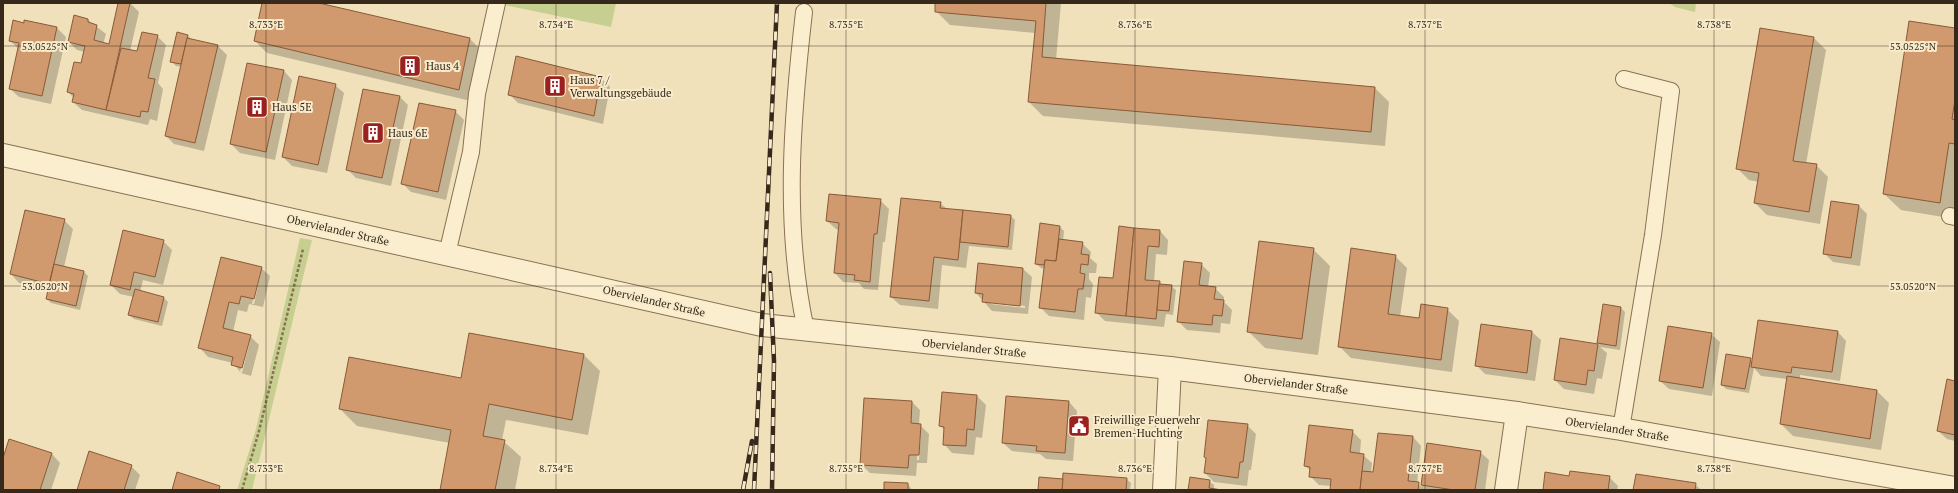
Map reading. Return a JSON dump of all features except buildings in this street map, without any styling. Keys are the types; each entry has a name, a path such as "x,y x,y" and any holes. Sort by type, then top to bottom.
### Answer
{"street":[{"name":"Obervielander Straße","path":"3,154 762,325 1170,368 1517,413 1621,429 1955,488"},
{"path":"1164,490 1170,368"},
{"path":"1506,490 1517,413"}],"lane":[{"path":"447,254 471,152 477,94 497,3"},
{"path":"804,12 792,130 792,178 794,243 798,293 806,330"},
{"path":"1621,429 1653,234 1671,91 1624,79"}],"path":[{"path":"242,490 260,431 309,223"}],"green space":[{"path":"505,3 616,3 611,27 504,5"},
{"path":"1669,3 1696,3 1695,12 1675,7"},
{"path":"300,238 312,240 252,490 237,490 256,429"}],"railway":[{"path":"754,490 777,3"},
{"path":"770,273 774,361 772,490"},
{"path":"743,490 752,441"}],"place":[{"name":"Haus 4","path":"410,66"},
{"name":"Haus 7 / Verwaltungsgebäude","path":"555,86"},
{"name":"Haus 5E","path":"257,107"},
{"name":"Haus 6E","path":"373,133"},
{"name":"Freiwillige Feuerwehr Bremen-Huchting","path":"1079,426"}]}
